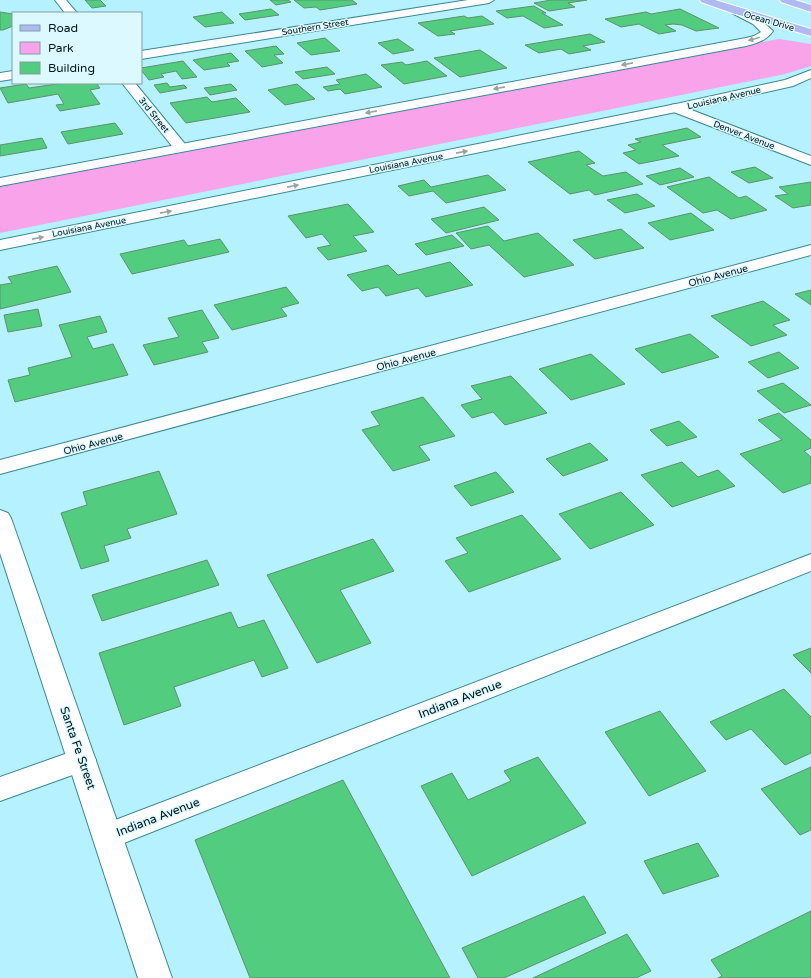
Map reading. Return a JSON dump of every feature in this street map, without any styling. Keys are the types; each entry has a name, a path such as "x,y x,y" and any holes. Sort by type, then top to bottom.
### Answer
{"main road":[{"path":"60,0 70,12"},
{"name":"Southern Street","path":"142,54 490,0"},
{"name":"Ocean Drive","path":"705,0 736,11 811,33"},
{"path":"785,0 811,9"},
{"path":"0,182 746,42 760,38 766,34 767,31 762,25 736,11"},
{"path":"785,25 811,27"},
{"name":"Louisiana Avenue","path":"0,245 676,108 789,83 811,74"},
{"path":"0,77 12,75"},
{"path":"789,83 811,78"},
{"name":"3rd Street","path":"129,84 180,147"},
{"name":"Denver Avenue","path":"676,108 811,161"},
{"name":"Ohio Avenue","path":"0,467 811,250"},
{"name":"Santa Fe Street","path":"0,518 155,978"},
{"name":"Indiana Avenue","path":"108,836 811,562"},
{"path":"0,788 82,760"}],"green space":[{"path":"779,39 811,44 811,66 785,74 0,233 0,186"}],"building":[{"path":"85,0 100,0 106,6 92,8"},
{"path":"270,0 288,0 291,2 276,5"},
{"path":"294,0 352,0 357,4 320,10 316,7 304,8"},
{"path":"551,0 587,0 568,3 575,7 549,11 534,3"},
{"path":"534,6 546,13 542,13 563,25 544,28 523,16 507,18 496,11"},
{"path":"271,9 279,15 245,20 239,14"},
{"path":"680,9 719,28 696,31 682,25 673,24 665,25 676,31 659,34 639,24 621,27 605,19 646,12 651,14"},
{"path":"0,12 12,14 12,26 0,30"},
{"path":"222,12 234,23 205,27 193,17"},
{"path":"464,16 468,18 482,16 494,24 450,31 455,34 438,36 418,23"},
{"path":"590,34 605,42 583,46 591,50 569,54 561,49 539,53 525,45"},
{"path":"325,38 340,51 311,55 297,43"},
{"path":"398,39 414,50 393,54 378,43"},
{"path":"276,46 284,54 274,55 283,63 262,67 245,51"},
{"path":"480,50 507,68 460,77 434,58"},
{"path":"231,53 239,61 227,63 230,66 204,70 193,60"},
{"path":"183,61 197,77 182,79 176,71 161,74 164,77 149,80 142,71 142,68"},
{"path":"427,61 447,76 404,84 381,65 402,62 406,65"},
{"path":"327,67 335,74 303,79 295,72"},
{"path":"366,74 382,87 345,94 340,89 328,91 323,87 340,84 336,80"},
{"path":"167,83 170,87 184,85 187,88 160,93 154,85"},
{"path":"26,84 29,88 56,84 97,84 100,88 90,90 100,104 60,111 56,105 64,104 58,94 8,103 0,88"},
{"path":"231,84 237,90 210,95 204,88"},
{"path":"297,84 315,99 285,105 268,90"},
{"path":"207,97 212,102 236,98 250,112 186,123 170,103"},
{"path":"115,123 123,134 68,144 61,132"},
{"path":"687,128 701,137 662,145 679,156 639,164 623,153 636,150 628,145 641,142 635,139"},
{"path":"42,138 47,148 0,156 0,145"},
{"path":"579,151 595,163 586,165 603,176 626,172 643,184 595,195 589,190 570,194 528,162"},
{"path":"755,167 773,178 749,183 731,172"},
{"path":"680,168 694,177 660,185 646,176"},
{"path":"488,175 506,190 446,203 433,191 409,196 398,186 424,180 431,187"},
{"path":"709,177 739,198 746,196 767,210 731,219 717,210 703,213 667,187"},
{"path":"811,182 811,205 793,208 775,196 788,194 779,187"},
{"path":"637,194 655,206 625,213 607,200"},
{"path":"348,204 374,232 353,236 367,251 328,260 317,248 331,245 322,234 306,238 288,216"},
{"path":"484,207 499,220 446,233 431,219"},
{"path":"691,213 714,230 670,240 648,223"},
{"path":"488,226 504,241 538,233 574,265 524,277 489,245 471,249 456,233"},
{"path":"621,229 644,248 595,259 573,240"},
{"path":"452,235 464,246 426,255 415,244"},
{"path":"220,239 229,252 132,274 120,254 184,240 188,246"},
{"path":"450,262 473,285 426,297 418,288 386,296 378,287 362,291 347,275 388,265 398,275"},
{"path":"57,266 71,292 0,309 0,285 12,283 8,277"},
{"path":"286,287 299,303 281,308 287,316 232,330 214,305"},
{"path":"811,290 811,305 795,294"},
{"path":"763,301 790,320 773,325 787,335 751,346 711,316"},
{"path":"38,309 42,326 8,332 4,315"},
{"path":"202,310 219,338 202,342 208,352 154,365 143,345 179,337 168,318"},
{"path":"100,316 107,332 87,337 93,349 113,344 128,375 15,402 8,380 30,375 28,368 72,357 59,325"},
{"path":"690,334 719,357 662,373 635,349"},
{"path":"779,352 799,368 768,378 748,362"},
{"path":"591,354 625,384 571,400 539,369"},
{"path":"511,376 547,413 505,425 493,412 472,418 461,405 482,399 471,386"},
{"path":"783,383 811,405 784,413 757,391"},
{"path":"423,397 455,436 419,446 430,460 393,471 362,430 380,425 371,412"},
{"path":"779,413 811,440 811,448 804,451 811,457 811,483 783,493 740,454 782,440 758,420"},
{"path":"679,421 697,437 667,446 650,430"},
{"path":"590,443 608,460 563,476 546,459"},
{"path":"682,462 698,477 718,470 735,486 672,507 641,475"},
{"path":"159,471 177,514 127,529 131,538 104,546 109,561 81,569 61,513 87,505 83,492"},
{"path":"496,472 514,492 471,506 454,486"},
{"path":"621,492 654,525 590,549 559,514"},
{"path":"522,515 561,559 469,592 445,561 468,553 456,538"},
{"path":"373,539 394,571 340,590 371,643 317,663 267,575"},
{"path":"207,560 219,585 102,621 92,595"},
{"path":"231,612 238,628 264,620 288,668 262,677 254,660 174,687 181,706 124,725 99,653"},
{"path":"811,648 811,673 793,655"},
{"path":"784,689 811,717 811,753 785,765 751,729 726,740 710,722"},
{"path":"660,711 706,771 649,796 605,732"},
{"path":"538,757 586,823 472,876 421,786 452,773 468,800 511,781 504,771"},
{"path":"811,767 811,830 800,835 761,789"},
{"path":"343,780 450,978 250,978 195,840"},
{"path":"698,843 719,876 663,894 644,861"},
{"path":"584,896 606,933 504,978 478,978 462,948"},
{"path":"811,911 811,978 718,978 722,976 711,960"},
{"path":"627,934 651,971 636,978 533,978"}]}
